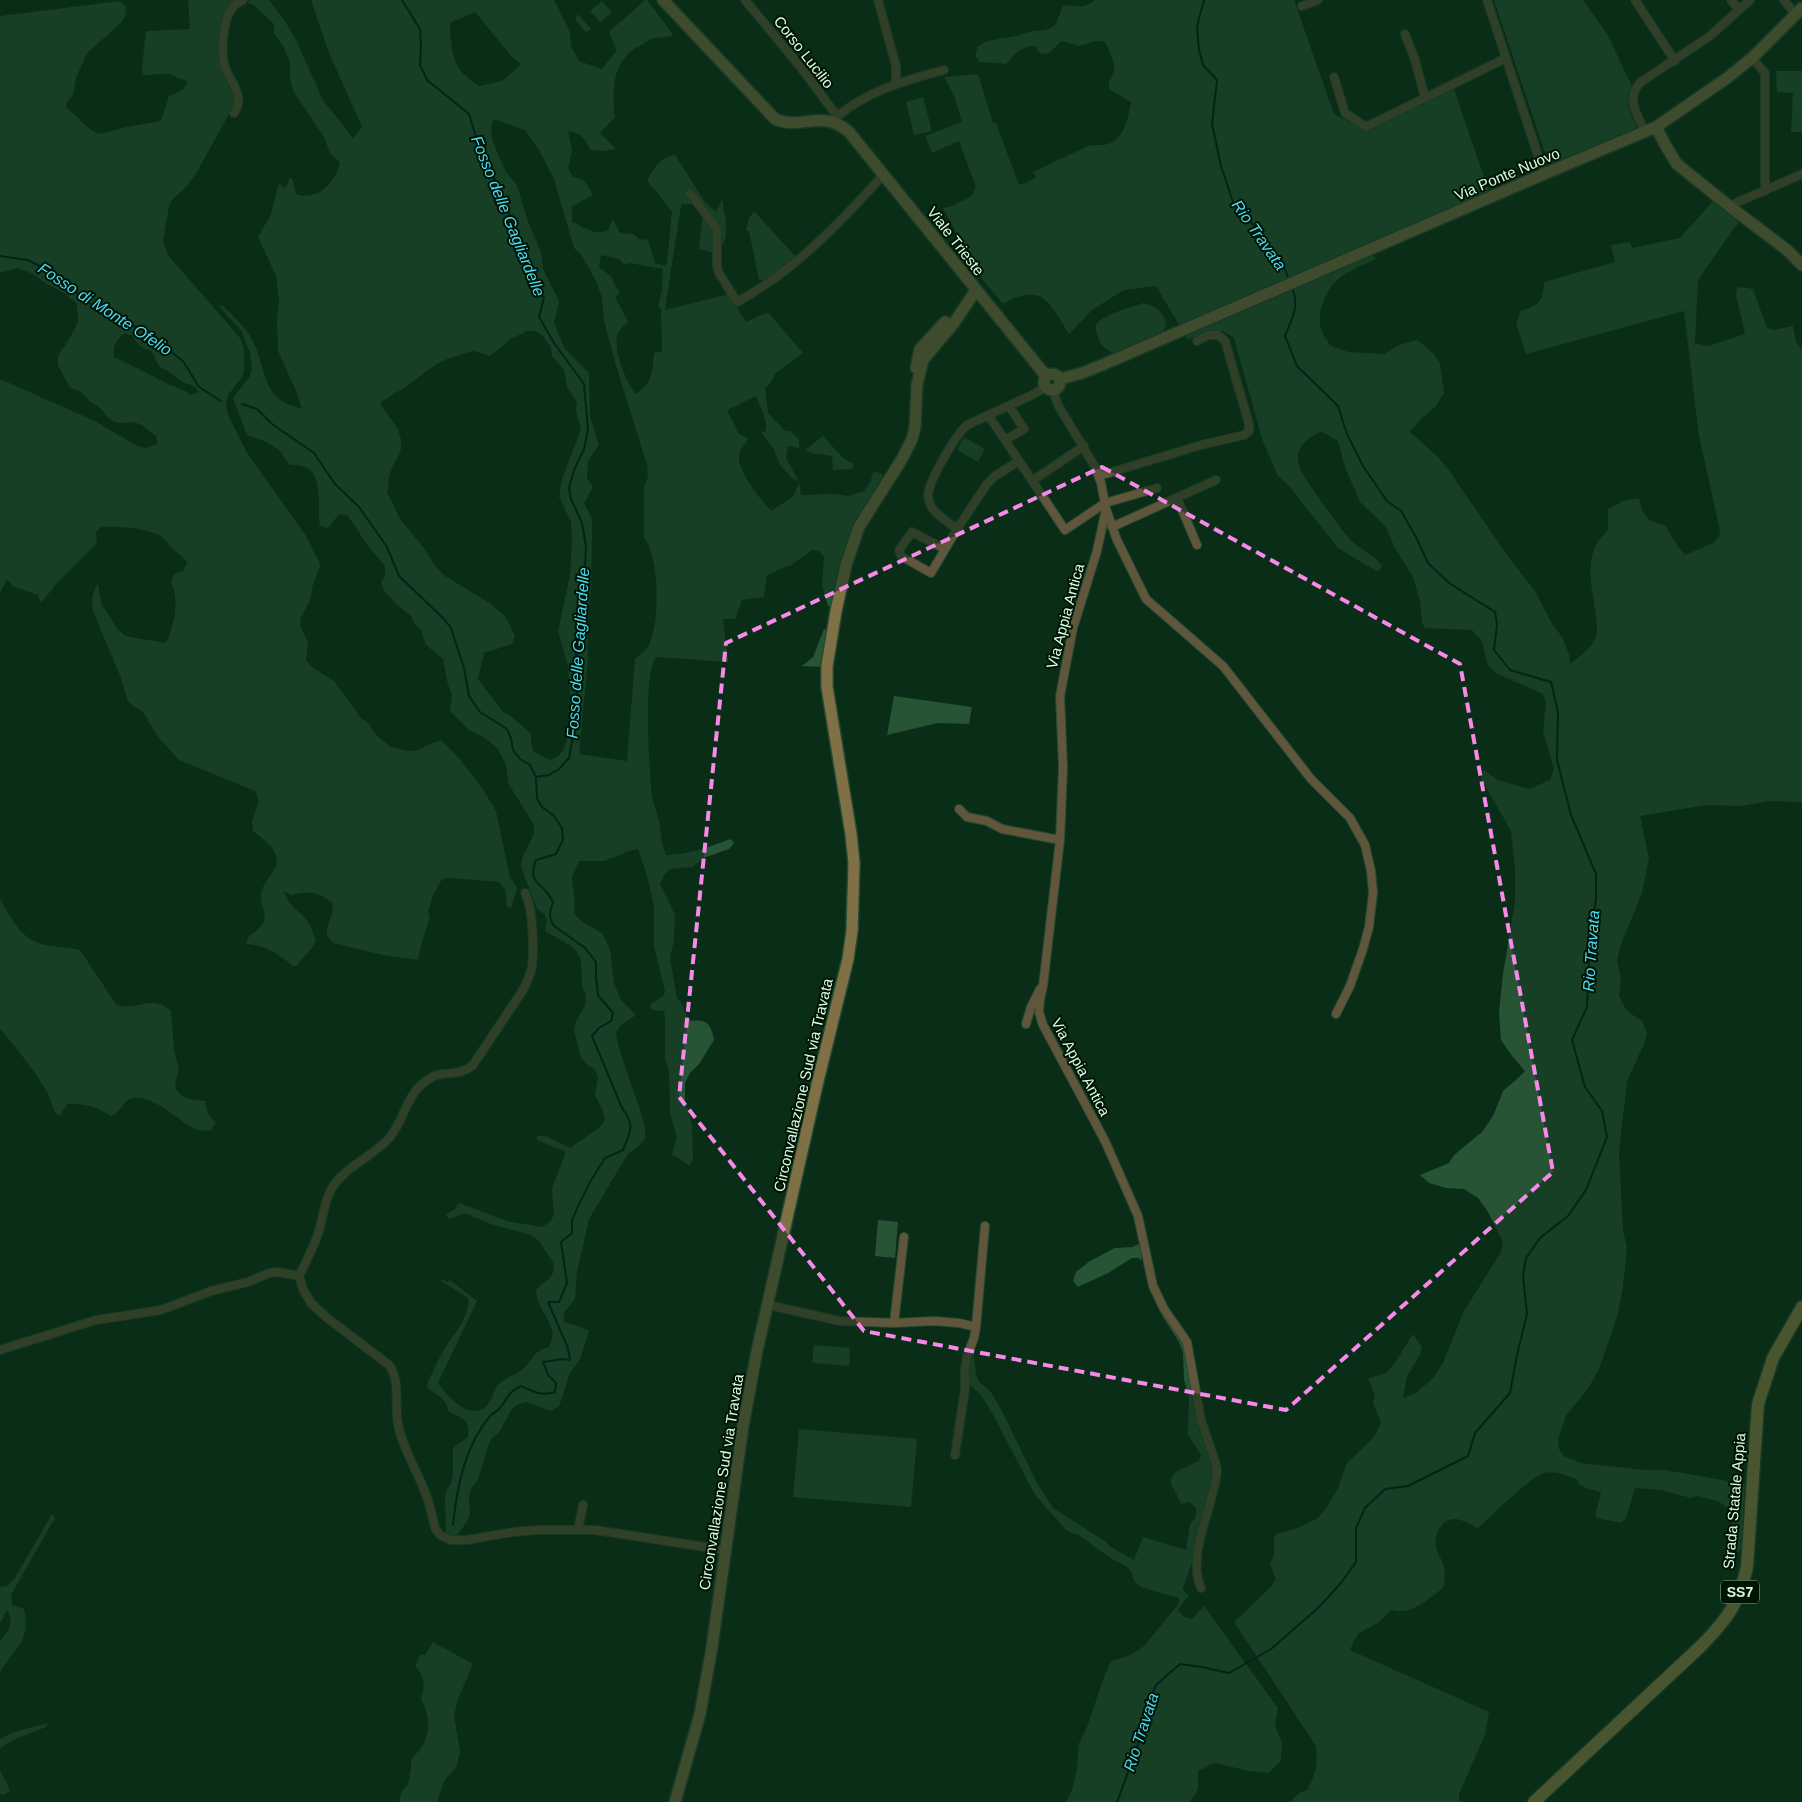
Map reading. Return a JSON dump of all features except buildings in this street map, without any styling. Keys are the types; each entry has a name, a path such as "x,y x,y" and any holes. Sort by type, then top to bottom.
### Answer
{"main road":[{"name":"Strada Statale Appia","path":"1534,1802 1701,1646 1724,1622 1731,1610 1741,1591 1746,1566 1758,1404 1773,1358 1802,1307"}],"street":[{"path":"234,113 238,96 224,64 224,36 227,20 232,8 243,0"},
{"name":"Corso Lucilio","path":"744,0 802,69 838,121"},
{"path":"878,0 896,66 896,83"},
{"path":"1302,6 1318,0"},
{"path":"1487,0 1544,174"},
{"path":"1635,0 1675,61"},
{"path":"1732,0 1739,10"},
{"path":"1644,132 1634,106 1632,96 1634,90 1641,82 1710,36 1750,0"},
{"path":"1784,0 1800,10 1752,58 1728,78 1656,128 1677,164 1782,246 1802,265"},
{"path":"670,2 775,119 788,122 838,121 871,94 896,83 944,70"},
{"path":"1405,34 1415,60 1425,98"},
{"path":"1334,78 1345,113 1366,127 1506,58"},
{"path":"1752,58 1766,73 1765,191"},
{"path":"1667,148 1666,134 1669,124 1679,112"},
{"name":"Viale Trieste","path":"838,121 849,132 976,290 1049,384"},
{"name":"Via Ponte Nuovo","path":"1049,384 1059,386 1060,379 1082,373 1544,174 1656,128"},
{"path":"1729,206 1802,174"},
{"path":"690,193 717,229 717,267 737,302 751,295 801,259 854,208 883,175"},
{"name":"Circonvallazione Sud via Travata","path":"675,1802 700,1714 712,1647 743,1426 817,1085 848,960 852,931 854,863 827,687 827,666 846,565 859,527 902,459 912,438 915,428 916,360 920,349 948,320 963,308 976,290"},
{"path":"1099,476 1201,445 1244,435 1249,431 1249,424 1225,341 1218,335 1208,335 1197,341"},
{"path":"957,529 931,507 928,493 956,436 967,425 1032,395 1049,384"},
{"name":"Via Appia Antica","path":"1049,384 1058,405 1084,446 1099,476 1106,506 1097,551 1073,628 1061,686 1060,707 1063,767 1060,840 1044,986 1039,1006 1040,1019 1112,1155 1141,1223 1147,1266 1153,1286 1164,1309 1187,1342 1201,1420 1216,1464 1197,1560 1198,1579 1201,1588"},
{"path":"1005,440 1024,428 1008,406"},
{"path":"988,415 1065,530 1106,506 1157,488"},
{"path":"1032,481 1084,446"},
{"path":"945,549 912,532 899,550 901,556 931,573 987,484 995,476 1019,460"},
{"path":"1112,527 1216,480"},
{"path":"1177,498 1197,545"},
{"path":"1106,506 1112,527 1146,599 1223,666 1311,779 1350,818 1365,845 1371,871 1373,893 1369,927 1350,986 1336,1014"},
{"path":"959,809 967,817 987,821 1002,829 1060,840"},
{"path":"525,892 529,901 532,960 528,980 523,990 473,1065 456,1073 436,1075 419,1088 414,1093 402,1119 390,1137 349,1169 336,1182 325,1202 317,1236 299,1276 303,1289 311,1303 326,1317 383,1360 394,1372 399,1430 424,1489 438,1533 446,1538 466,1540 513,1532 595,1530 725,1550"},
{"path":"1026,1024 1038,990 1044,986"},
{"path":"955,1455 965,1388 967,1356 976,1327 985,1226"},
{"path":"894,1323 904,1237"},
{"path":"0,1350 96,1320 161,1310 211,1291 248,1282 269,1273 278,1272 299,1276"},
{"path":"768,1305 840,1321 894,1323 934,1321 959,1323 976,1327"},
{"path":"578,1530 582,1505"}],"highlighted area":[{"path":"1102,467 1460,664 1553,1172 1286,1410 864,1331 679,1097 726,643"}],"green space":[{"path":"188,0 237,0 223,17 220,33 235,95 235,103 197,172 187,186 172,200 169,206 163,241 168,255 240,338 244,350 244,371 242,377 228,395 226,404 228,415 247,453 306,536 319,561 320,567 313,584 310,601 301,617 300,626 308,642 306,660 312,667 334,681 361,718 368,723 377,736 391,747 409,751 417,750 441,740 459,758 484,791 496,811 510,877 517,888 511,908 507,906 505,889 499,882 442,879 433,895 428,912 430,917 418,960 383,955 333,943 327,936 327,928 333,911 332,902 312,893 291,895 284,891 289,902 308,922 316,941 297,966 293,966 266,948 246,944 249,937 260,928 264,921 261,899 262,891 277,862 271,846 253,831 252,822 259,800 255,791 179,760 159,738 143,712 128,702 121,678 93,611 92,597 98,584 102,605 117,628 125,636 166,643 175,613 174,589 171,582 174,574 183,571 187,563 164,539 143,530 124,527 101,527 96,532 97,543 58,582 41,603 38,595 13,586 7,579 0,593 0,379 95,421 137,446 146,448 157,444 156,436 142,425 121,423 108,418 98,406 81,392 70,388 58,365 58,355 78,322 77,304 64,293 33,274 18,268 0,273 0,16 120,1 126,7 125,16 120,24 87,53 76,78 73,95 67,102 66,107 92,131 101,134 126,127 161,121 169,96 183,90 187,83 186,80 169,74 143,75 142,66 146,31 190,29","holes":["123,334 132,335 140,345 151,351 160,367 182,382 194,386 199,392 191,395 114,357 114,347 118,339"]},
{"path":"250,0 269,0 295,38 323,100 353,138 362,127 329,53 311,0 554,0 570,32 571,46 579,61 602,69 617,50 609,32 647,0 673,34 672,36 650,39 634,49 621,62 614,87 614,114 616,116 600,133 616,149 590,150 582,137 568,131 572,150 568,168 573,177 584,180 593,195 572,206 572,222 594,232 603,232 608,230 613,219 620,233 633,234 639,239 648,240 655,263 665,266 672,212 647,181 661,161 675,155 705,202 716,212 722,199 726,221 726,235 721,248 715,253 699,249 703,212 696,204 682,204 665,310 729,294 746,322 768,312 803,353 776,373 765,388 768,413 785,431 790,431 799,439 799,448 788,446 786,458 799,482 801,495 833,494 849,496 864,491 874,471 882,474 882,481 833,607 828,606 822,586 824,557 819,551 812,550 791,565 767,575 764,597 742,600 735,619 723,619 728,662 656,657 649,683 650,765 653,798 666,855 691,852 731,839 734,843 729,849 706,857 692,867 670,869 664,875 660,884 675,915 674,941 670,957 677,998 691,1021 705,1022 710,1026 714,1040 685,1083 685,1101 692,1124 693,1158 690,1166 672,1154 677,1137 670,1114 669,1071 665,1060 664,1011 652,1010 650,1005 663,996 665,991 654,947 654,906 638,849 604,861 579,861 572,877 574,913 581,921 602,933 610,949 614,983 621,1000 636,1015 620,1026 616,1033 643,1119 645,1138 626,1157 589,1219 577,1272 575,1299 564,1313 564,1322 589,1331 580,1359 570,1373 559,1406 551,1411 527,1402 518,1404 511,1410 499,1433 492,1438 488,1446 478,1480 472,1487 469,1495 470,1513 467,1522 456,1536 450,1537 446,1534 446,1491 453,1475 453,1448 468,1437 468,1426 464,1420 449,1412 443,1399 427,1387 427,1384 441,1354 465,1317 468,1298 441,1281 442,1279 448,1282 450,1280 477,1301 438,1383 458,1404 471,1411 478,1411 487,1406 500,1383 521,1371 533,1356 549,1347 552,1332 540,1306 536,1290 549,1279 554,1271 553,1262 538,1240 531,1235 490,1224 465,1213 449,1219 446,1215 455,1209 459,1203 507,1221 542,1227 550,1222 554,1215 552,1188 566,1152 537,1140 537,1136 546,1136 570,1148 600,1127 605,1120 595,1095 598,1077 595,1069 587,1065 581,1058 574,1030 576,1021 585,1006 586,995 582,987 581,960 571,946 545,931 547,920 544,914 537,909 521,867 522,858 534,834 534,825 508,783 506,765 498,749 485,738 469,730 450,711 452,694 448,685 443,659 426,645 421,630 414,623 411,616 385,592 381,583 385,575 385,566 368,546 348,516 339,514 328,528 320,526 318,487 313,474 305,467 290,465 279,450 264,441 247,435 233,398 250,376 252,368 250,353 242,332 219,306 223,306 237,319 252,339 272,391 284,402 302,409 278,351 277,319 279,300 276,276 258,237 271,214 279,183 284,188 286,187 290,177 293,180 296,194 304,196 318,193 330,183 340,162 330,153 324,137 294,92 290,80 290,63 283,46 274,33 274,24 255,6 247,2","holes":["475,12 512,57 521,64 502,81 479,86 457,66 452,48 450,23","494,119 525,130 540,152 554,179 574,248 582,256 596,281 602,298 604,320 615,362 647,465 648,476 644,488 644,538 649,547 656,574 655,622 649,645 635,659 627,761 579,754 588,661 587,626 591,590 592,519 584,503 593,487 587,478 588,461 599,445 590,416 589,373 565,349 554,323 559,301 543,269 541,252 527,219 517,185 506,172 492,139 491,126","601,255 619,259 625,265 629,263 663,269 662,290 658,307 661,309 662,351 654,353 651,376 645,386 636,394 624,374 618,356 618,334 628,322 615,297 620,293 612,277 599,267","527,331 536,331 543,336 551,347 552,356 564,370 567,387 577,403 576,411 581,429 562,479 559,497 571,522 572,540 570,575 558,631 568,666 570,693 569,732 564,749 558,756 550,760 534,752 531,734 511,716 503,712 478,679 484,653 512,644 515,636 506,617 488,602 445,576 434,565 424,548 400,519 387,492 391,469 400,453 402,444 398,430 380,403 403,389 435,365 447,359 473,351 490,356 511,339","756,396 766,424 766,431 761,432 773,448 780,465 792,478 799,482 793,497 771,511 756,493 746,478 740,463 739,456 748,438 739,434 727,410"]},
{"path":"1095,0 1294,0 1334,114 1367,131 1454,89 1489,192 1367,243 1376,259 1347,273 1338,279 1330,289 1321,308 1321,328 1323,335 1330,345 1348,352 1384,354 1399,345 1417,340 1431,351 1440,363 1444,393 1435,407 1410,432 1437,456 1448,469 1507,555 1535,591 1551,622 1562,637 1569,654 1570,664 1588,649 1596,637 1597,624 1590,570 1594,549 1608,530 1608,509 1623,501 1639,498 1642,510 1649,520 1666,526 1674,541 1685,555 1713,543 1720,535 1719,526 1699,436 1684,311 1526,354 1516,323 1521,311 1539,301 1543,294 1544,282 1615,262 1611,245 1630,242 1632,248 1680,238 1713,201 1739,221 1698,280 1695,343 1708,346 1745,334 1736,295 1737,288 1741,287 1753,289 1767,328 1773,330 1793,326 1796,342 1802,349 1802,802 1770,801 1742,806 1706,805 1640,816 1649,858 1642,893 1621,944 1617,961 1621,979 1619,996 1627,1011 1642,1021 1647,1033 1645,1042 1627,1081 1619,1152 1623,1231 1627,1247 1623,1287 1618,1314 1599,1369 1589,1387 1566,1416 1558,1440 1559,1449 1564,1456 1580,1463 1645,1470 1665,1470 1745,1484 1741,1549 1738,1552 1731,1544 1733,1533 1732,1514 1729,1509 1718,1501 1697,1496 1691,1498 1661,1490 1635,1488 1626,1518 1621,1523 1595,1516 1601,1493 1579,1484 1578,1480 1574,1478 1553,1472 1544,1473 1529,1482 1478,1528 1456,1519 1445,1522 1437,1534 1435,1543 1444,1568 1443,1588 1413,1609 1406,1611 1392,1610 1379,1622 1360,1632 1350,1650 1489,1712 1485,1735 1459,1794 1459,1799 1462,1802 1290,1802 1299,1793 1307,1790 1310,1784 1316,1769 1316,1746 1234,1622 1271,1587 1276,1579 1270,1564 1274,1555 1274,1537 1276,1534 1298,1528 1318,1518 1338,1488 1347,1463 1374,1437 1381,1423 1373,1403 1375,1395 1368,1379 1390,1369 1413,1334 1422,1347 1420,1355 1407,1376 1403,1398 1416,1393 1433,1378 1443,1363 1464,1311 1501,1252 1503,1242 1488,1212 1478,1198 1464,1189 1446,1188 1429,1183 1420,1175 1449,1163 1454,1155 1482,1132 1493,1116 1503,1091 1525,1071 1501,1040 1499,1012 1503,974 1515,902 1515,869 1511,831 1481,778 1484,770 1498,780 1529,789 1550,780 1554,769 1543,732 1546,703 1543,694 1496,673 1488,666 1482,641 1472,630 1425,628 1422,622 1420,601 1413,577 1395,548 1385,526 1360,502 1345,467 1338,441 1322,432 1307,440 1300,449 1298,460 1301,471 1314,492 1348,537 1382,566 1378,572 1338,548 1289,486 1278,476 1262,439 1234,338 1227,333 1211,330 1188,340 1156,286 1124,290 1092,310 1069,334 1056,313 1044,299 1036,295 1027,295 1016,297 1003,304 978,274 943,208 952,206 972,196 976,187 959,141 932,153 925,136 962,122 954,95 944,77 978,74 993,123 996,123 1018,182 1021,185 1036,178 1033,172 1088,146 1106,145 1114,141 1125,127 1131,102 1109,89 1114,66 1105,42 1096,41 1079,46 1062,41 1049,53 1040,54 1035,46 1030,46 1019,51 1006,64 980,62 975,55 978,46 986,42 1052,28 1057,22 1064,5 1084,6"},
{"path":"1494,0 1583,0 1607,34 1632,86 1629,91 1628,102 1637,128 1558,165 1552,161 1544,150"},
{"path":"602,1 612,12 600,22 590,11"},
{"path":"578,14 591,29 587,32 589,36 575,19"},
{"path":"1776,71 1802,71 1802,132 1791,132 1793,93 1777,92"},
{"path":"923,97 932,131 914,135 906,102"},
{"path":"754,211 795,256 782,267 783,269 767,280 759,280 749,231 746,231 749,218"},
{"path":"1143,303 1154,307 1163,314 1166,323 1161,334 1114,353 1104,347 1099,340 1096,330 1096,325 1099,321"},
{"path":"823,436 844,459 854,464 852,469 833,470 832,456 811,453 805,450"},
{"path":"964,437 985,449 978,462 957,450"},
{"path":"824,629 829,630 823,667 802,666 813,657"},
{"path":"894,696 972,707 969,724 938,723 887,735"},
{"path":"0,899 18,927 30,939 45,945 80,950 116,1004 130,1007 156,1003 171,1011 174,1049 179,1070 175,1088 188,1099 206,1101 208,1113 216,1122 211,1130 203,1131 189,1126 164,1108 138,1097 127,1101 118,1112 111,1116 90,1106 74,1104 67,1104 61,1114 57,1115 41,1082 0,1029"},
{"path":"878,1220 898,1222 895,1258 875,1256"},
{"path":"1138,1244 1142,1252 1141,1261 1139,1258 1132,1258 1110,1272 1078,1287 1073,1281 1076,1272 1090,1261 1115,1248 1133,1247"},
{"path":"1163,1310 1184,1342 1213,1472 1197,1548 1183,1588 1189,1595 1178,1610 1184,1617 1192,1619 1204,1606 1278,1708 1275,1726 1282,1743 1281,1761 1268,1773 1249,1771 1215,1763 1198,1771 1198,1789 1190,1802 1066,1802 1073,1787 1077,1769 1079,1743 1087,1727 1111,1661 1128,1656 1143,1647 1179,1603 1179,1598 1141,1587 1135,1582 1130,1570 1126,1566 1110,1558 1080,1536 1066,1530 1035,1495 992,1413 981,1395 970,1385 970,1363 974,1354 976,1375 979,1382 991,1392 1037,1483 1053,1508 1134,1560 1143,1537 1186,1550 1190,1524 1196,1517 1196,1508 1189,1502 1181,1504 1170,1480 1175,1472 1199,1461 1201,1455 1188,1434 1189,1397 1184,1380 1183,1353 1179,1342 1161,1314"},
{"path":"814,1345 850,1348 849,1366 812,1363"},
{"path":"799,1429 917,1439 911,1507 793,1497"},
{"path":"52,1514 55,1518 11,1595 12,1605 24,1609 25,1629 20,1644 0,1672 0,1641 8,1630 10,1618 7,1610 0,1623 0,1587 7,1586 14,1579"},
{"path":"433,1642 473,1664 458,1699 454,1716 460,1751 456,1768 444,1781 437,1802 399,1802 402,1791 408,1784 411,1759 422,1746 428,1731 427,1715 421,1699 423,1681 421,1674 415,1666 420,1655 425,1655"},
{"path":"48,1723 46,1727 15,1739 0,1748 0,1739 18,1731"},
{"path":"0,1770 10,1790 6,1794 1,1795 0,1793"}],"waterway":[{"name":"Fosso delle Gagliardelle","path":"402,0 420,29 420,65 427,80 469,114 483,160 497,183 537,288 544,298 539,317 554,343 584,384 588,430 584,449 574,470 569,488 571,499 582,523 586,547 584,584 577,622 581,632 576,641 577,714 569,758 559,769 549,775 536,777"},
{"name":"Rio Travata","path":"1204,0 1197,26 1199,50 1203,65 1217,80 1212,124 1221,166 1233,202 1251,222 1285,269 1289,280"},
{"name":"Fosso di Monte Ofelio","path":"0,256 28,260 56,275 86,301 111,316 141,329 183,361 199,387 221,401"},
{"name":"Rio Travata","path":"1117,1802 1137,1748 1147,1707 1156,1685 1180,1664 1229,1673 1271,1649 1319,1607 1341,1583 1356,1562 1356,1528 1365,1508 1385,1489 1408,1486 1468,1456 1475,1433 1510,1393 1527,1314 1523,1276 1526,1258 1540,1238 1568,1216 1586,1190 1607,1137 1602,1111 1585,1087 1572,1040 1587,1007 1590,937 1596,899 1596,874 1571,815 1557,760 1558,712 1551,682 1510,670 1494,650 1497,625 1495,612 1449,583 1428,563 1401,511 1387,501 1363,466 1347,434 1338,406 1297,366 1285,336 1295,307 1292,287"},
{"path":"242,404 257,409 272,424 314,453 335,484 359,507 387,547 399,576 451,628 464,668 469,696 480,712 507,729 513,750 520,759 530,765 536,777 537,798 541,806 554,816 562,828 563,840 556,854 536,860 533,875 553,902 550,914 553,925 585,948 596,962 598,995 613,1013 611,1021 599,1028 592,1036 622,1108 629,1119 630,1128 623,1150 605,1158 590,1182 572,1221 572,1233 561,1242 567,1283 559,1302 548,1302 568,1348 570,1360 562,1359 543,1362 548,1375 556,1383 555,1392 534,1392 521,1386 511,1393 482,1427 464,1467 453,1525"}]}
